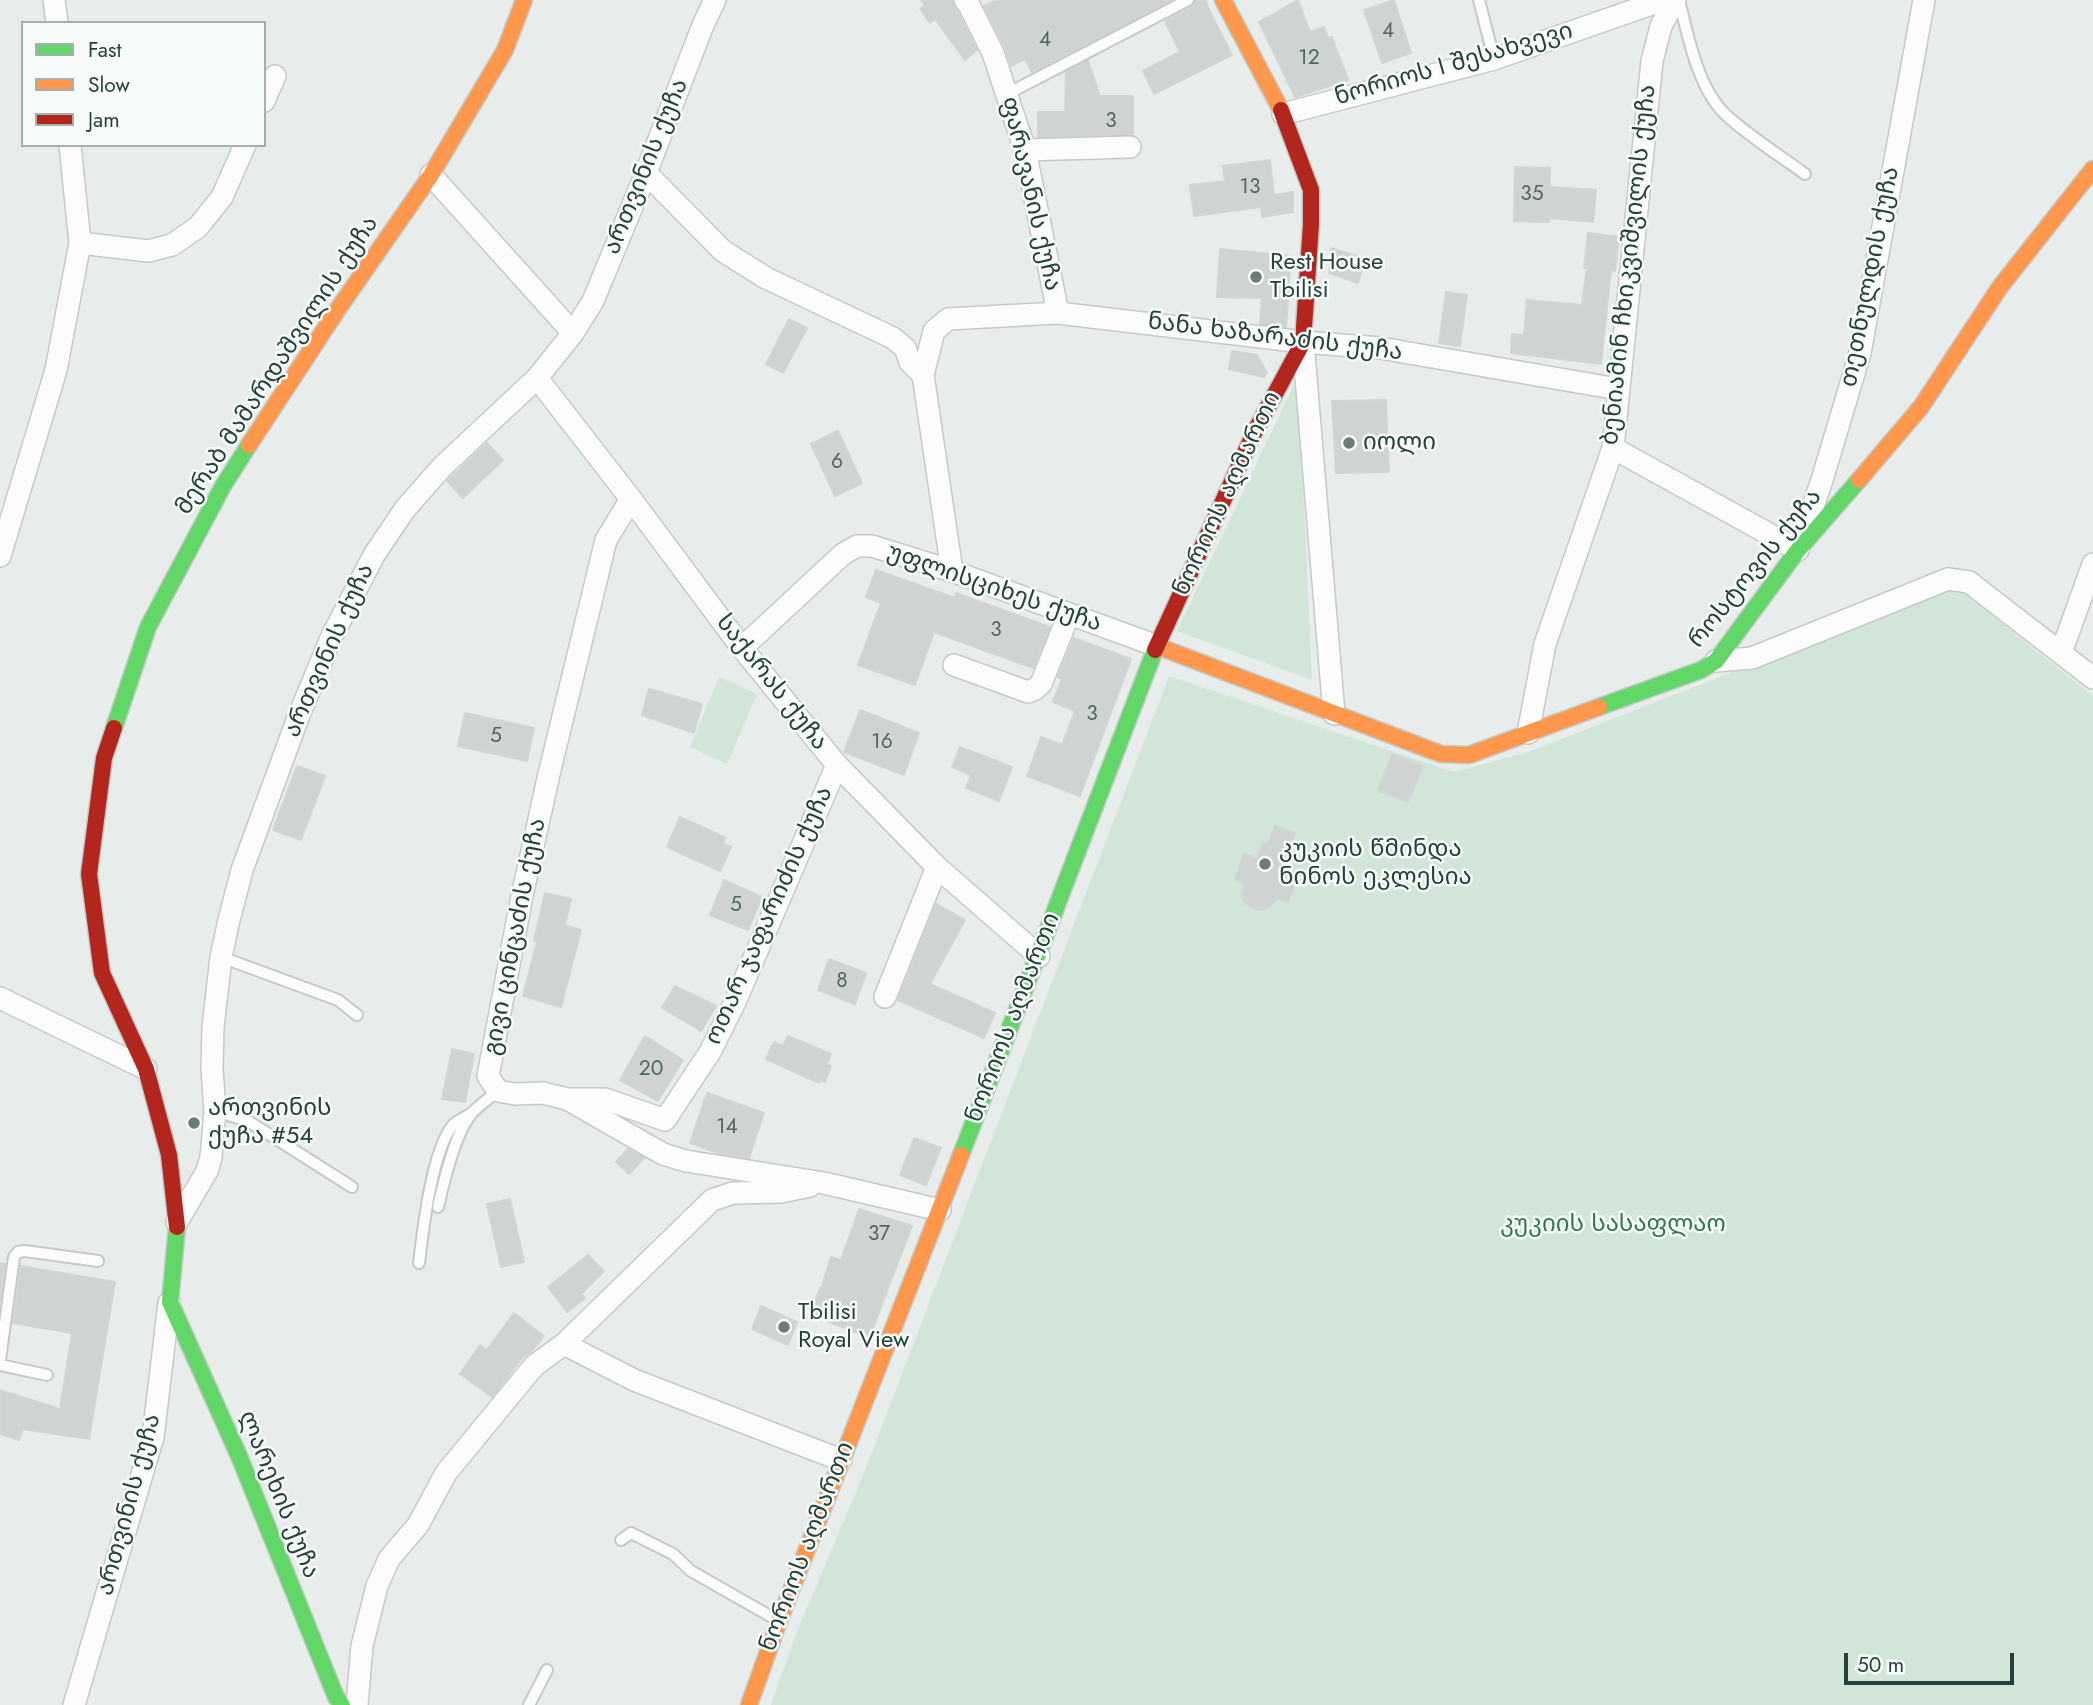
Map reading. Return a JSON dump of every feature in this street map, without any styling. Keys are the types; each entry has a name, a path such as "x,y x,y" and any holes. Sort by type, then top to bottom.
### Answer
{"street":[{"path":"54,0 57,21"},
{"name":"მერაბ მამარდაშვილის ქუჩა","path":"170,1302 177,1222 169,1155 146,1069 102,973 89,874 104,758 148,627 223,486 336,312 431,175 505,50 524,0"},
{"name":"ართვინის ქუჩა","path":"177,1222 207,1171 214,1133 213,1027 221,957 242,870 304,702 352,595 374,555 405,509 442,467 537,379 573,333 593,301 703,24 715,0"},
{"name":"ფარავანის ქუჩა","path":"965,0 993,53 1025,150 1058,313"},
{"name":"ნორიოს აღმართი","path":"1223,0 1283,114 1311,190 1303,342 1334,714"},
{"name":"ნორიოს I შესახვევი","path":"1283,114 1494,59 1663,0"},
{"name":"ბენიამინ ჩხიკვიშვილის ქუჩა","path":"1528,733 1545,644 1613,448 1653,61 1661,26 1677,0"},
{"name":"თეთნულდის ქუჩა","path":"1798,550 1860,353 1924,0"},
{"path":"266,97 275,76"},
{"path":"0,556 56,370 80,243 70,147"},
{"path":"80,243 148,251 172,245 198,227 222,197 244,147"},
{"path":"1025,150 1130,147"},
{"name":"როსტოვის ქუჩა","path":"1157,646 1441,754 1469,755 1701,670 1716,661 1798,550 1921,407 2000,287 2093,169"},
{"path":"646,173 723,251 766,278 893,338 905,348 909,362 923,375 952,571"},
{"path":"431,175 573,333"},
{"name":"ნანა ხაზარაძის ქუჩა","path":"923,375 934,331 948,319 1058,313 1303,342 1380,348 1618,389"},
{"name":"ნორიოს აღმართი","path":"749,1705 841,1460 1039,956 1157,646 1255,431 1303,342"},
{"name":"საქარას ქუჩა","path":"537,379 742,648 837,765 937,867 1039,956"},
{"path":"1613,448 1798,550"},
{"name":"გივი ცინცაძის ქუჩა","path":"631,499 606,540 522,896 488,1076 498,1091 515,1094 543,1093 566,1099 663,1154 686,1161 824,1183 940,1210"},
{"name":"უფლისციხეს ქუჩა","path":"742,648 844,554 857,546 872,546 952,571 1157,646"},
{"path":"2061,653 2093,564"},
{"path":"1716,661 1752,657 1948,579 1969,582 2093,678"},
{"path":"954,665 1028,692 1035,689 1041,684 1069,614"},
{"name":"ოთარ ჯაფარიძის ქუჩა","path":"566,1099 605,1099 665,1120 710,1052 735,1002 837,765"},
{"path":"885,997 937,867"},
{"path":"0,998 146,1069"},
{"path":"357,1705 362,1646 377,1586 389,1559 418,1525 446,1473 534,1366 564,1345 712,1200 733,1193 781,1192 824,1183"},
{"name":"ართვინის ქუჩა","path":"75,1705 153,1437 170,1302"},
{"name":"ლარეხის ქუჩა","path":"170,1302 239,1456 336,1697 342,1705"},
{"path":"564,1345 634,1380 841,1460"}],"lane":[{"path":"1007,94 1188,0"},
{"path":"1479,0 1494,59"},
{"path":"1677,0 1705,86 1724,114 1805,174"},
{"path":"221,957 338,1000 357,1015"},
{"path":"419,1263 434,1173 443,1143 454,1124 498,1091"},
{"path":"215,1111 248,1121 352,1187"},
{"path":"438,1207 450,1162 472,1113"},
{"path":"47,1375 0,1363 15,1257 18,1252 25,1251 98,1261"},
{"path":"621,1540 631,1533 673,1554 691,1571 779,1621"},
{"path":"529,1705 547,1670"}],"green space":[{"path":"1298,376 1312,680 1177,631"},
{"name":"კუკიის სასაფლაო","path":"1954,585 2093,696 2093,1705 771,1705 795,1636 864,1473 1169,676 1454,772 1531,751"},
{"path":"719,677 757,694 727,764 690,747"}],"building":[{"path":"921,0 952,0 977,50 965,60 935,19 930,23 920,9 925,5"},
{"path":"997,0 1171,0 1032,72 1025,59 1011,66 1005,47 984,6"},
{"path":"1196,0 1206,0 1232,55 1154,94 1143,71 1180,52 1165,21 1192,7"},
{"path":"1298,0 1310,32 1324,27 1328,38 1332,37 1348,80 1295,97 1259,22"},
{"path":"1394,0 1411,53 1382,63 1364,10"},
{"path":"1088,61 1100,96 1133,96 1133,135 1038,137 1038,112 1065,112 1066,72"},
{"path":"1270,160 1274,195 1293,192 1293,212 1262,217 1261,207 1194,216 1190,185 1225,181 1223,166"},
{"path":"1515,167 1550,168 1550,187 1596,190 1593,222 1549,218 1549,222 1514,221"},
{"path":"1588,233 1619,237 1615,271 1611,270 1601,364 1511,353 1512,334 1524,335 1527,300 1582,305"},
{"path":"1331,248 1365,259 1358,283 1329,273"},
{"name":"Rest House Tbilisi","path":"1220,249 1291,256 1286,327 1260,324 1262,298 1217,297"},
{"path":"1446,292 1467,295 1460,346 1439,343"},
{"path":"789,319 807,328 783,373 766,364"},
{"path":"1232,351 1257,355 1267,373 1264,377 1229,369"},
{"path":"1386,400 1389,472 1336,473 1332,401"},
{"path":"838,431 862,483 835,496 811,444"},
{"path":"487,443 503,460 463,498 447,481"},
{"path":"876,570 955,598 956,593 1050,627 1033,668 934,632 915,685 858,665 881,603 866,597"},
{"path":"1074,638 1131,659 1080,796 1027,776 1041,737 1062,745 1075,711 1053,702 1062,679 1058,677"},
{"path":"649,689 702,704 694,733 642,715"},
{"path":"860,710 919,733 904,775 844,752"},
{"path":"465,713 534,728 527,761 458,746"},
{"path":"960,747 1012,767 999,801 966,788 971,775 952,767"},
{"path":"1392,754 1423,766 1408,802 1378,790"},
{"path":"297,766 325,776 301,840 273,830"},
{"path":"680,817 726,838 723,844 731,847 720,871 667,847"},
{"name":"კუკიის წმინდა ნინოს ეკლესია","path":"1275,826 1295,833 1288,851 1293,854 1287,870 1299,874 1288,902 1278,898 1269,907 1254,909 1242,898 1244,883 1235,879 1244,854 1257,859 1263,843 1268,844"},
{"path":"724,880 762,897 748,930 710,915"},
{"path":"545,893 571,899 565,925 581,930 561,1007 523,996 537,942 534,941"},
{"path":"936,904 965,920 930,984 995,1013 984,1038 898,1000"},
{"path":"829,959 866,973 855,1004 818,990"},
{"path":"675,986 716,1006 701,1031 662,1008"},
{"path":"645,1036 683,1060 658,1101 620,1080"},
{"path":"788,1036 831,1054 827,1064 831,1066 825,1082 820,1080 819,1083 766,1059 774,1042 783,1046"},
{"path":"452,1049 474,1054 465,1102 442,1099"},
{"path":"707,1093 764,1113 749,1158 718,1153 690,1143"},
{"path":"914,1138 941,1148 926,1185 900,1175"},
{"path":"628,1149 644,1158 629,1174 616,1162"},
{"path":"510,1199 524,1262 501,1267 487,1204"},
{"path":"859,1209 912,1226 869,1338 810,1314 831,1257 841,1260"},
{"path":"588,1255 604,1271 581,1294 585,1298 567,1312 548,1287"},
{"path":"0,1263 5,1264 0,1302"},
{"path":"21,1266 115,1282 89,1439 23,1429 19,1440 0,1434 0,1390 60,1409 72,1333 13,1323"},
{"path":"761,1306 797,1322 788,1345 752,1329"},
{"path":"514,1313 544,1336 533,1350 523,1357 492,1397 460,1374 480,1345 487,1350"}],"traffic: fast":[{"path":"114,728 148,627 223,486 249,445"},
{"path":"1599,707 1701,670 1716,661 1798,550 1859,480"},
{"path":"961,1155 1155,650"},
{"path":"177,1227 170,1302 239,1456 336,1697 342,1705"}],"traffic: slow":[{"path":"249,445 336,312 431,175 505,50 524,0"},
{"path":"1223,0 1281,110"},
{"path":"1859,480 1921,407 2000,287 2093,169"},
{"path":"1157,646 1441,754 1469,755 1599,707"},
{"path":"749,1705 779,1621 961,1155"}],"traffic: jam":[{"path":"1155,650 1255,431 1303,342 1311,190 1281,110"},
{"path":"114,728 104,758 89,874 102,973 146,1069 169,1155 177,1227"}],"place":[{"name":"Rest House Tbilisi","path":"1256,277"},
{"name":"იოლი","path":"1349,443"},
{"name":"კუკიის წმინდა ნინოს ეკლესია","path":"1265,864"},
{"name":"ართვინის ქუჩა #54","path":"194,1123"},
{"name":"Tbilisi Royal View","path":"784,1327"}]}
